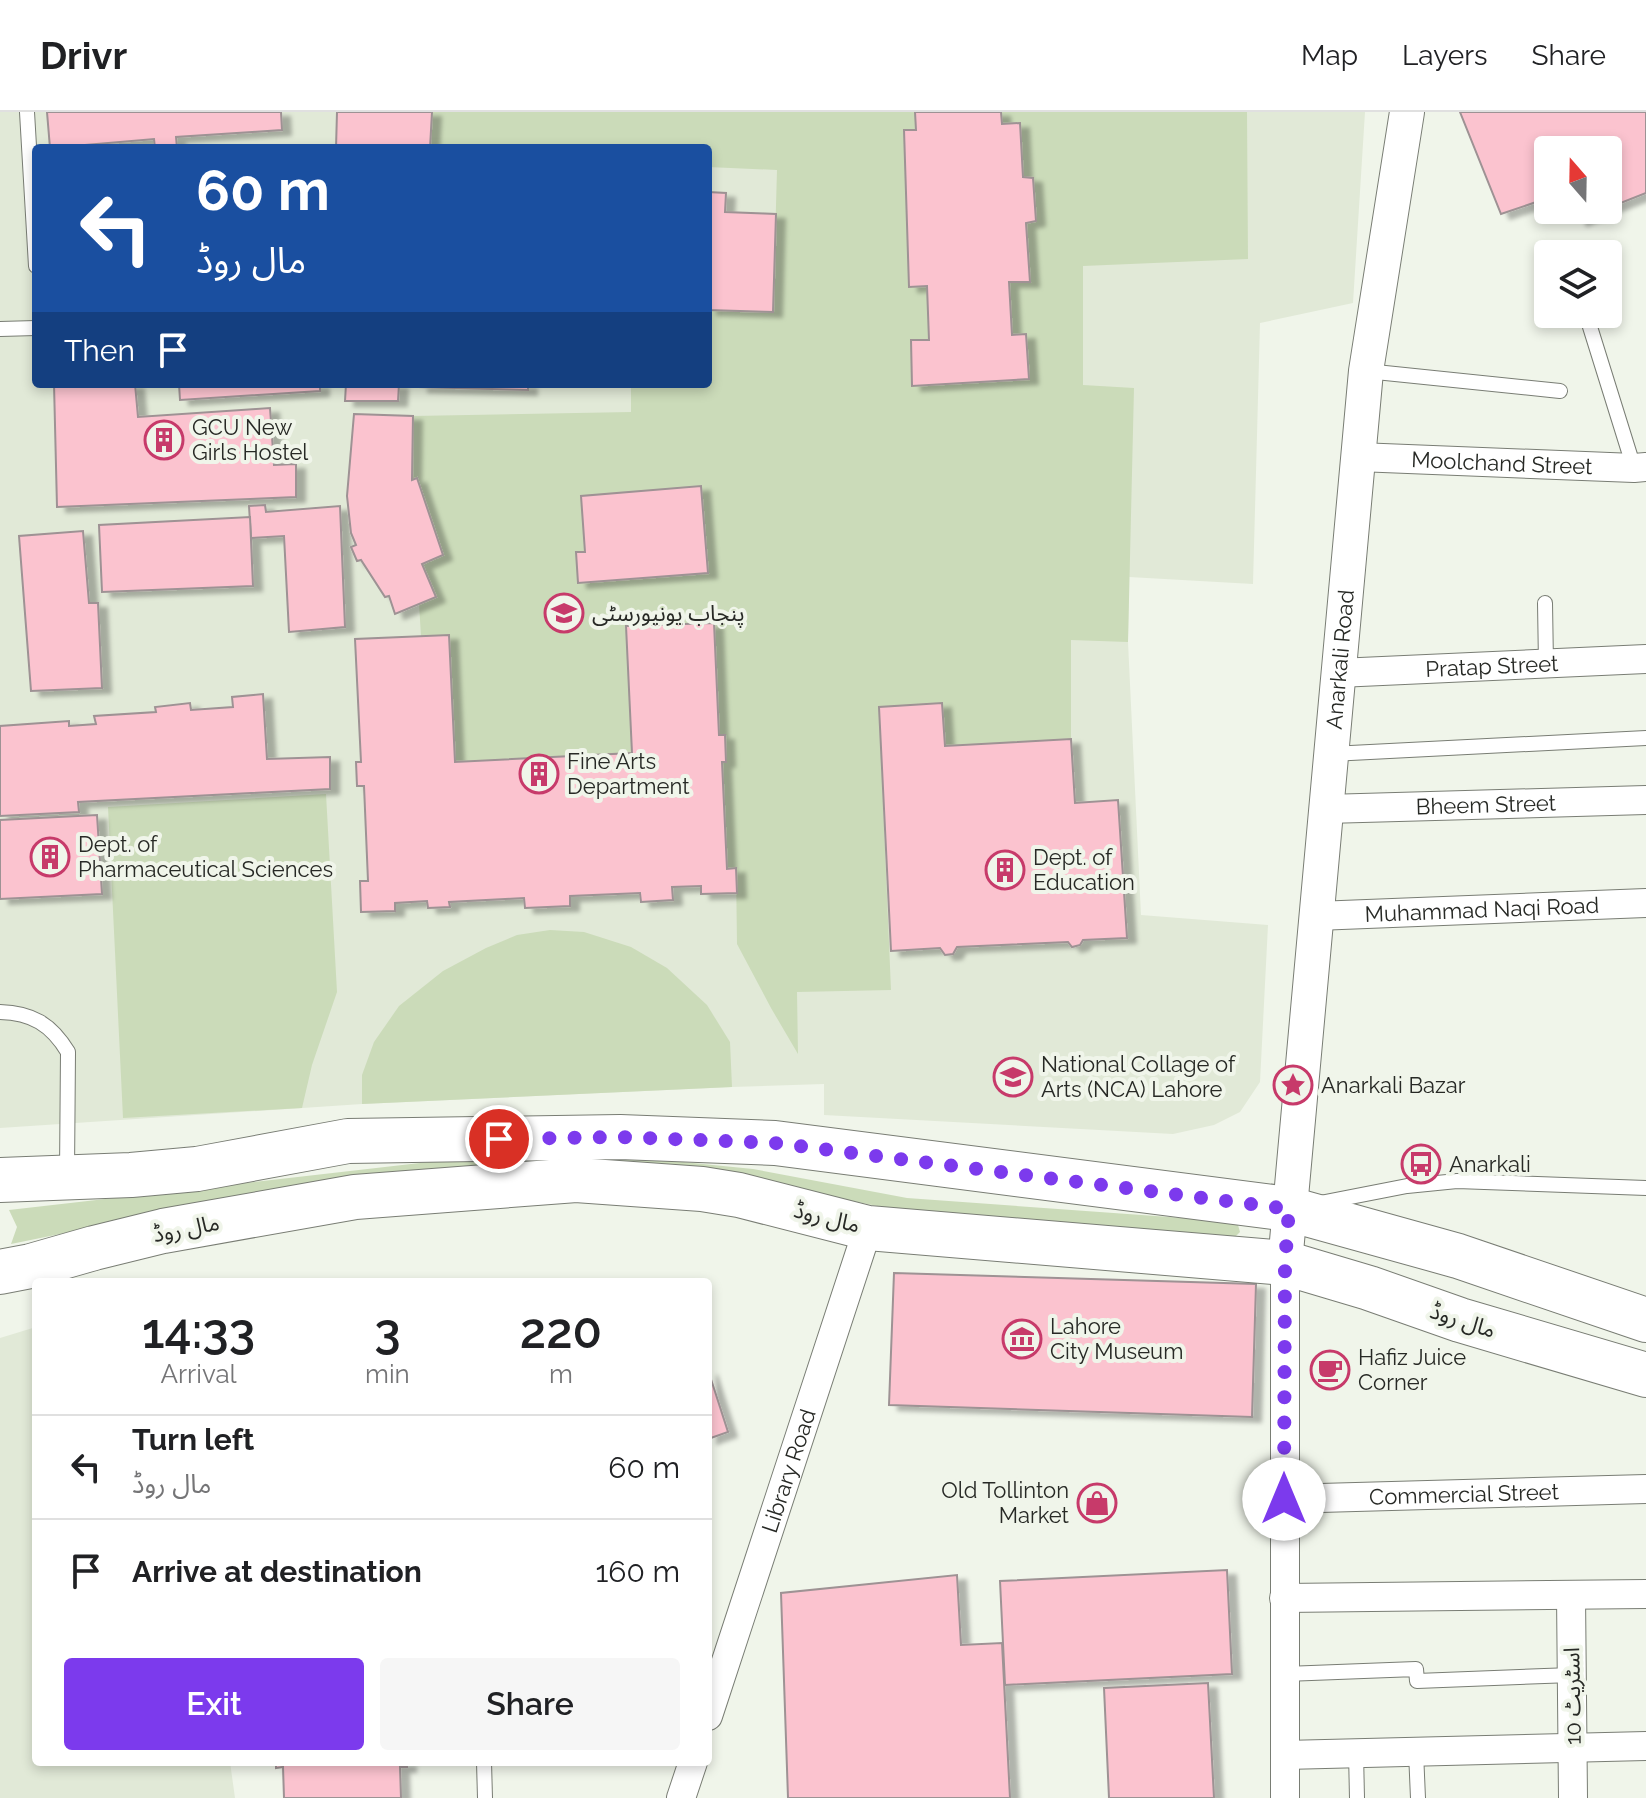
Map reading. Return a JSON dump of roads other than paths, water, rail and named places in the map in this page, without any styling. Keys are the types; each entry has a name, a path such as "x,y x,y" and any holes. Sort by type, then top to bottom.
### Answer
{"main road":[{"path":"0,1180 197,1169 348,1141 620,1137 775,1143 1289,1209 1458,1256 1646,1320"},
{"name":"مال روڈ","path":"0,1272 163,1231 355,1197 576,1180 702,1189 739,1195 868,1228 1285,1263 1646,1375"}],"street":[{"name":"Anarkali Road","path":"1285,1263 1366,371 1407,112"},
{"name":"Moolchand Street","path":"1358,457 1640,468"},
{"name":"Pratap Street","path":"1338,673 1646,659"},
{"name":"Bheem Street","path":"1326,809 1646,800"},
{"name":"Muhammad Naqi Road","path":"1316,916 1646,903"},
{"name":"Library Road","path":"712,1704 868,1228"},
{"path":"1285,1263 1285,1798"},
{"name":"Commercial Street","path":"1284,1499 1646,1489"},
{"path":"1284,1598 1646,1594"},
{"name":"اسٹریٹ 10","path":"1571,1595 1573,1798"},
{"path":"1285,1755 1646,1746"},
{"path":"681,1798 692,1766"}],"lane":[{"path":"27,112 32,198"},
{"path":"0,329 32,328"},
{"path":"1591,328 1640,468"},
{"path":"1366,371 1560,391"},
{"path":"1545,603 1546,664"},
{"path":"1331,754 1646,738"},
{"path":"0,1012 26,1014 59,1038 68,1052 67,1177"},
{"path":"1289,1209 1407,1186 1457,1181 1646,1188"},
{"path":"1285,1674 1416,1669 1417,1681 1572,1675"},
{"path":"1416,1752 1418,1798"},
{"path":"1356,1753 1357,1798"},
{"path":"484,1766 485,1798"}],"place":[{"name":"GCU New Girls Hostel","path":"164,440"},
{"name":"پنجاب یونیورسٹی","path":"564,613"},
{"name":"Fine Arts Department","path":"539,774"},
{"name":"Dept. of Pharmaceutical Sciences","path":"50,857"},
{"name":"Dept. of Education","path":"1005,870"},
{"name":"National Collage of Arts (NCA) Lahore","path":"1013,1077"},
{"name":"Anarkali Bazar","path":"1293,1085"},
{"name":"Anarkali","path":"1421,1164"},
{"name":"Lahore City Museum","path":"1022,1339"},
{"name":"Hafiz Juice Corner","path":"1330,1370"},
{"name":"Old Tollinton Market","path":"1097,1503"}]}
